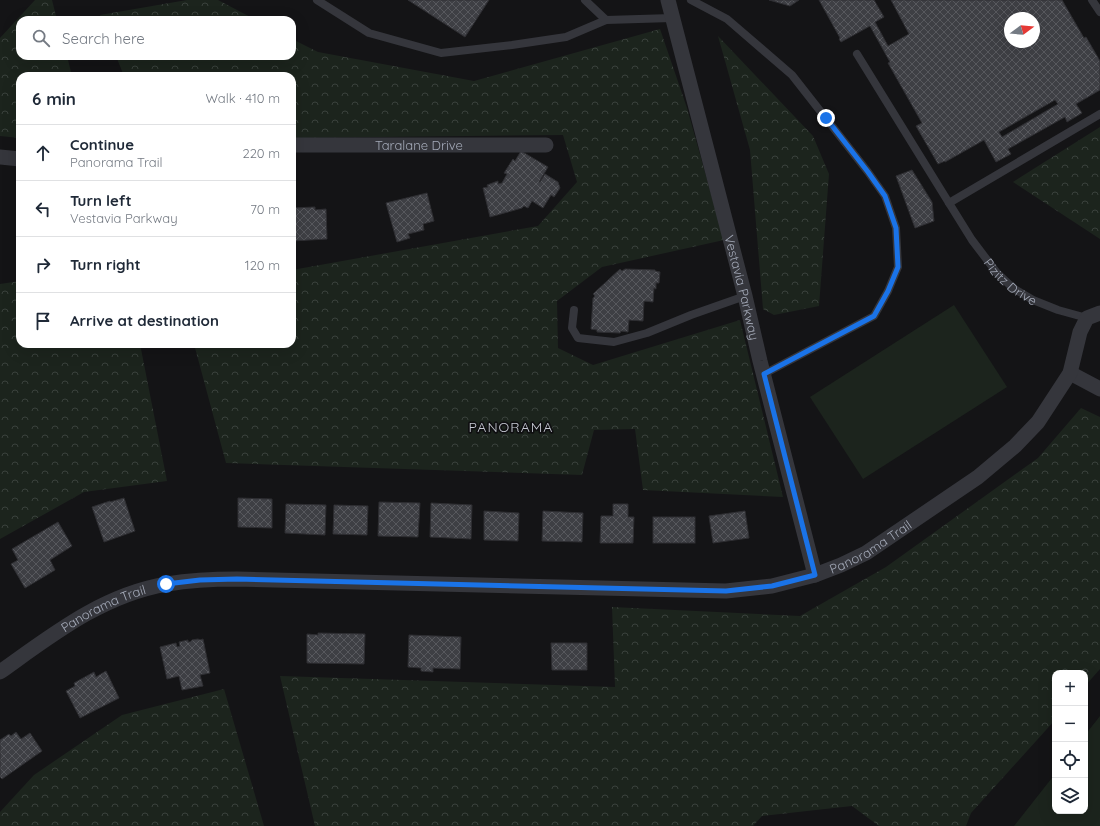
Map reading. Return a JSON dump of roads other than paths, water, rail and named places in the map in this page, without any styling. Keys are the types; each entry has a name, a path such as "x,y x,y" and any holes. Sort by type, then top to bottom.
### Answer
{"street":[{"name":"Vestavia Parkway","path":"668,0 745,296 815,575"},
{"name":"Taralane Drive","path":"296,145 546,145"},
{"path":"0,157 16,159"},
{"name":"Panorama Trail","path":"0,672 68,624 131,593 166,584 200,580 237,579 726,591 772,586 815,575 866,553 978,477 1015,446 1038,422 1070,373 1080,332 1093,316"},
{"path":"1070,373 1100,389"}],"lane":[{"path":"317,0 369,33 441,53 566,37 606,20 672,18"},
{"path":"585,0 606,20"},
{"path":"691,0 727,20 792,75 885,196 896,228 898,267 888,291 874,316 764,374"},
{"path":"1092,0 1100,12"},
{"name":"Pizitz Drive","path":"857,54 972,240 997,273 1013,288 1033,300 1058,310 1093,316"},
{"path":"949,203 1100,114"},
{"path":"574,310 572,328 578,338 614,342 647,333 691,315 745,296"}],"district":[{"name":"PANORAMA","path":"511,427"}]}
